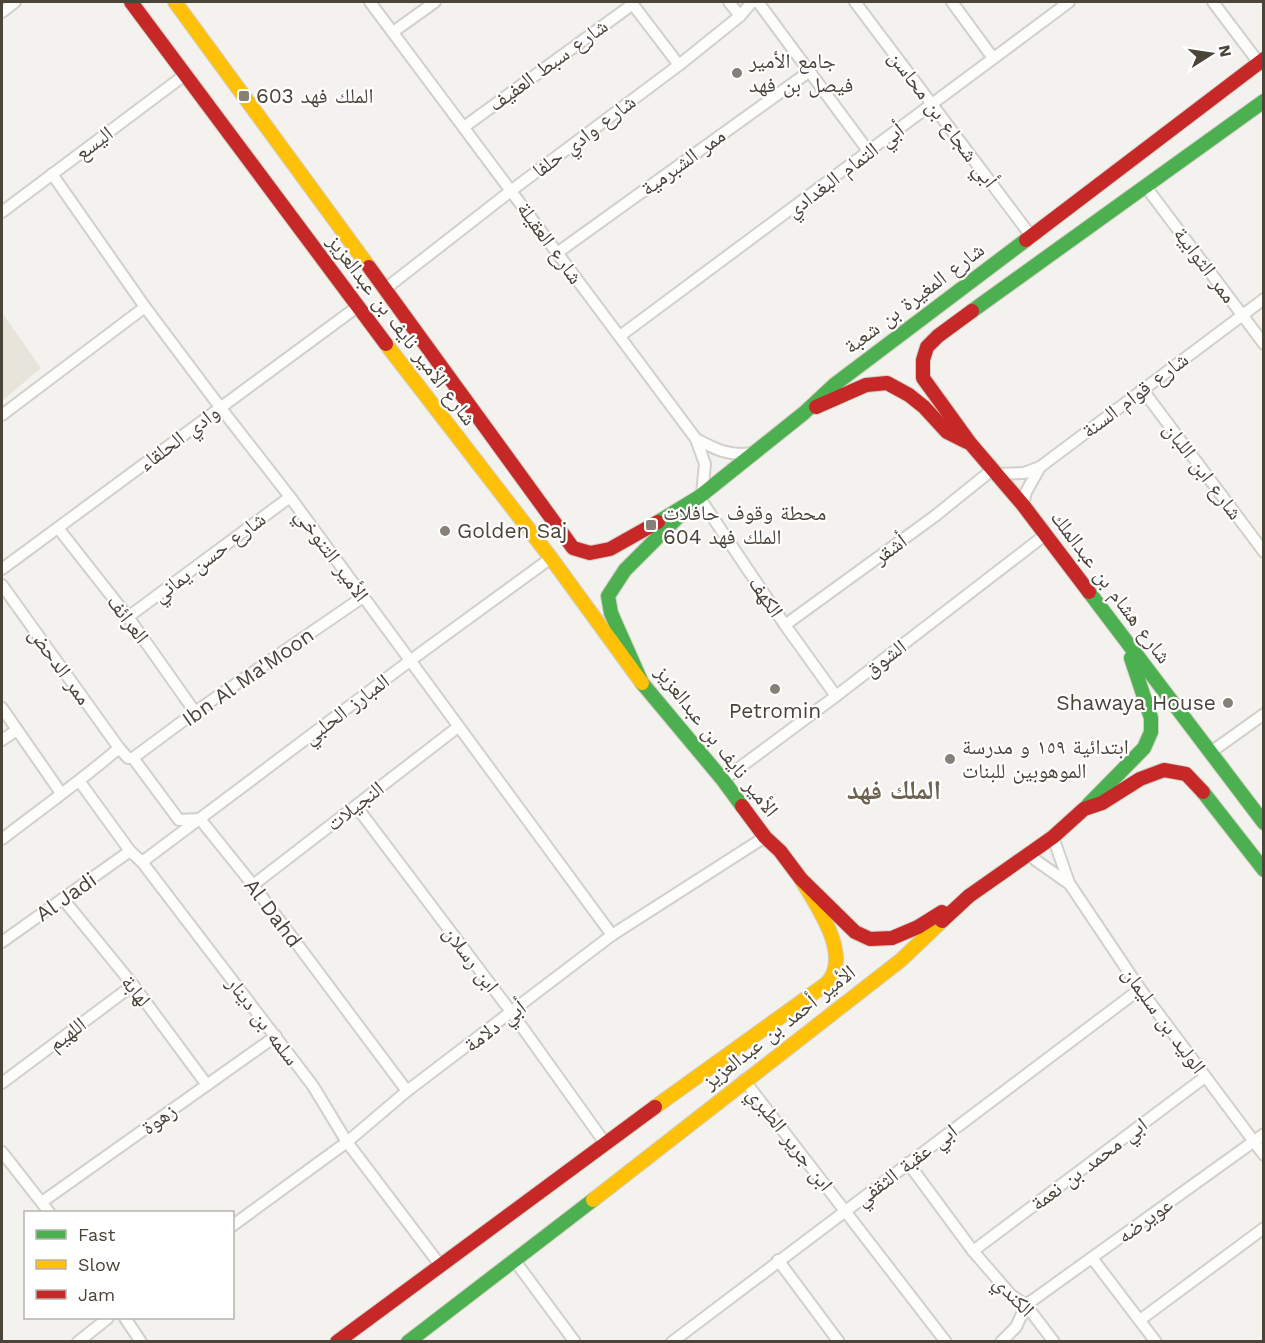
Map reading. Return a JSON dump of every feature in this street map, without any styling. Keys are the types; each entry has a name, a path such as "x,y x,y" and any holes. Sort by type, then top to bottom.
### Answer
{"street":[{"path":"2,12 15,2"},
{"name":"شارع الأمير نايف بن عبدالعزيز","path":"130,2 186,74 357,307 551,558 642,682"},
{"name":"شارع العقيلة","path":"370,2 696,439 705,464 697,498"},
{"path":"393,32 435,2"},
{"path":"729,2 740,16"},
{"name":"شارع وادي حلفا","path":"385,289 679,65 740,16 752,2"},
{"path":"758,2 869,152"},
{"name":"أبي شجاع بن محاسن","path":"855,2 1031,236"},
{"path":"952,2 993,58"},
{"name":"أبي التمام البغدادي","path":"620,336 1069,2"},
{"path":"1212,2 1261,61"},
{"path":"632,3 679,65"},
{"name":"شارع سبط العفيف","path":"464,127 632,3"},
{"name":"شارع الأمير نايف بن عبدالعزيز","path":"183,4 567,542 582,552"},
{"name":"شارع المغيرة بن شعبة","path":"582,552 590,553 610,549 697,498 804,413 834,384 1261,61"},
{"name":"ممر الشبرمية","path":"557,253 810,71"},
{"name":"اليسع","path":"2,212 186,74"},
{"path":"1146,187 1263,101"},
{"name":"الأمير التنوخي","path":"52,174 145,307 290,497 612,935"},
{"name":"ممر الثوابية","path":"1146,187 1263,344"},
{"name":"شارع هشام بن عبدالملك","path":"1146,187 938,336 927,347 923,378 970,443 1023,505 1263,823"},
{"name":"شارع قوام السنة","path":"1023,505 1026,492 1040,467 1263,299"},
{"path":"2,415 145,307"},
{"name":"وادي الحلقاء","path":"2,569 357,307"},
{"path":"804,413 866,384 887,382 924,407 947,432 970,443"},
{"name":"شارع ابن اللبان","path":"1142,389 1263,552"},
{"path":"696,439 731,454 752,453"},
{"path":"994,472 1024,473 1040,467"},
{"name":"أشقر","path":"785,625 994,472"},
{"name":"شارع حسن يماني","path":"128,617 290,497"},
{"name":"الكهف","path":"697,498 836,696"},
{"name":"الأمير نايف بن عبدالعزيز","path":"697,498 625,570 608,596 611,612 642,682 723,780 765,837 780,851 801,879 855,932 870,939 892,938 918,927 969,896"},
{"name":"العرائف","path":"58,528 128,617 195,712"},
{"name":"الشوق","path":"723,780 1045,535"},
{"name":"المبارز الحلبي","path":"142,862 551,558"},
{"name":"ممر الدحض","path":"2,585 119,748"},
{"name":"Ibn Al Ma'Moon","path":"131,758 363,597"},
{"path":"1084,809 1144,748 1150,732 1151,718 1146,700 1122,637"},
{"path":"2,708 61,794"},
{"path":"1211,752 1263,714"},
{"name":"النجيلات","path":"253,885 458,727"},
{"path":"2,740 17,730"},
{"path":"2,839 80,782 119,748 131,758 179,820 200,819"},
{"name":"الأمير أحمد بن عبدالعزيز","path":"408,1341 515,1261 744,1080 901,960 969,896 1053,837 1084,809 1102,803 1140,779 1164,770 1186,774 1199,787 1263,870"},
{"name":"سلمه بن دينار","path":"80,782 130,851 142,862 276,1036 313,1086 347,1142 440,1265"},
{"name":"ابن رسلان","path":"356,806 512,1013 605,1143"},
{"name":"Al Dahd","path":"200,819 253,885 408,1091"},
{"name":"أبي دلامة","path":"234,1225 347,1142 408,1091 612,935 765,837"},
{"name":"الوليد بن سليمان","path":"1053,837 1069,883 1140,989 1263,1155"},
{"name":"Al Jadi","path":"2,942 130,851"},
{"name":"الوليد بن سليمان","path":"1027,854 1069,883"},
{"name":"الأمير أحمد بن عبدالعزيز","path":"337,1341 605,1143 826,984 835,974 837,965 833,941 801,879"},
{"name":"لهابة","path":"63,898 133,985 207,1085"},
{"name":"اللهيم","path":"2,1083 133,985"},
{"name":"ابي عقبة الثقفي","path":"672,1341 1140,989"},
{"name":"زهوة","path":"42,1202 276,1036"},
{"name":"ابي محمد بن نعمة","path":"973,1251 1205,1077"},
{"name":"ابن جرير الطبري","path":"744,1080 946,1341"},
{"name":"عويرضه","path":"1026,1305 1263,1134"},
{"path":"2,1152 49,1211"},
{"name":"الكندي","path":"908,1163 973,1251 1011,1295 1026,1305 1054,1341"},
{"path":"1140,1320 1263,1228"},
{"path":"1092,1258 1156,1341"},
{"path":"778,1260 839,1341"},
{"path":"515,1261 575,1341"},
{"path":"1001,1341 1016,1327 1026,1305"},
{"path":"78,1341 106,1319"},
{"path":"126,1319 141,1341"}],"shaded area":[{"path":"2,313 41,368 2,401"}],"traffic: fast":[{"path":"972,311 1264,101"},
{"path":"658,522 699,497 804,413 834,385 1026,240"},
{"path":"683,512 625,570 608,596 611,613 642,683 742,806"},
{"path":"1089,592 1264,823"},
{"path":"1088,805 1144,748 1151,732 1151,718 1131,658"},
{"path":"1203,792 1264,870"},
{"path":"408,1342 593,1200"}],"traffic: slow":[{"path":"175,2 369,267"},
{"path":"386,344 551,558 642,683"},
{"path":"655,1107 826,984 834,973 836,960 830,931 801,879"},
{"path":"593,1200 901,960 942,921"}],"traffic: jam":[{"path":"131,2 386,344"},
{"path":"1026,240 1264,59"},
{"path":"369,267 573,548 590,553 610,549 658,522"},
{"path":"972,311 927,347 923,360 923,378 970,443 1023,505 1089,592"},
{"path":"816,407 866,385 887,383 909,395 924,407 947,432 967,442"},
{"path":"942,921 969,896 1053,837 1084,809 1102,803 1140,779 1164,770 1186,774 1203,792"},
{"path":"742,806 801,879 855,932 870,939 892,938 918,927 942,912"},
{"path":"337,1342 655,1107"}],"place":[{"name":"جامع الأمير فيصل بن فهد","path":"737,73"},
{"name":"الملك فهد 603","path":"244,96"},
{"name":"محطة وقوف حافلات الملك فهد 604","path":"651,525"},
{"name":"Golden Saj","path":"445,531"},
{"name":"Petromin","path":"775,689"},
{"name":"Shawaya House","path":"1228,703"},
{"name":"ابتدائية ١٥٩ و مدرسة الموهوبين للبنات","path":"950,759"}],"district":[{"name":"الملك فهد","path":"894,790"}]}
